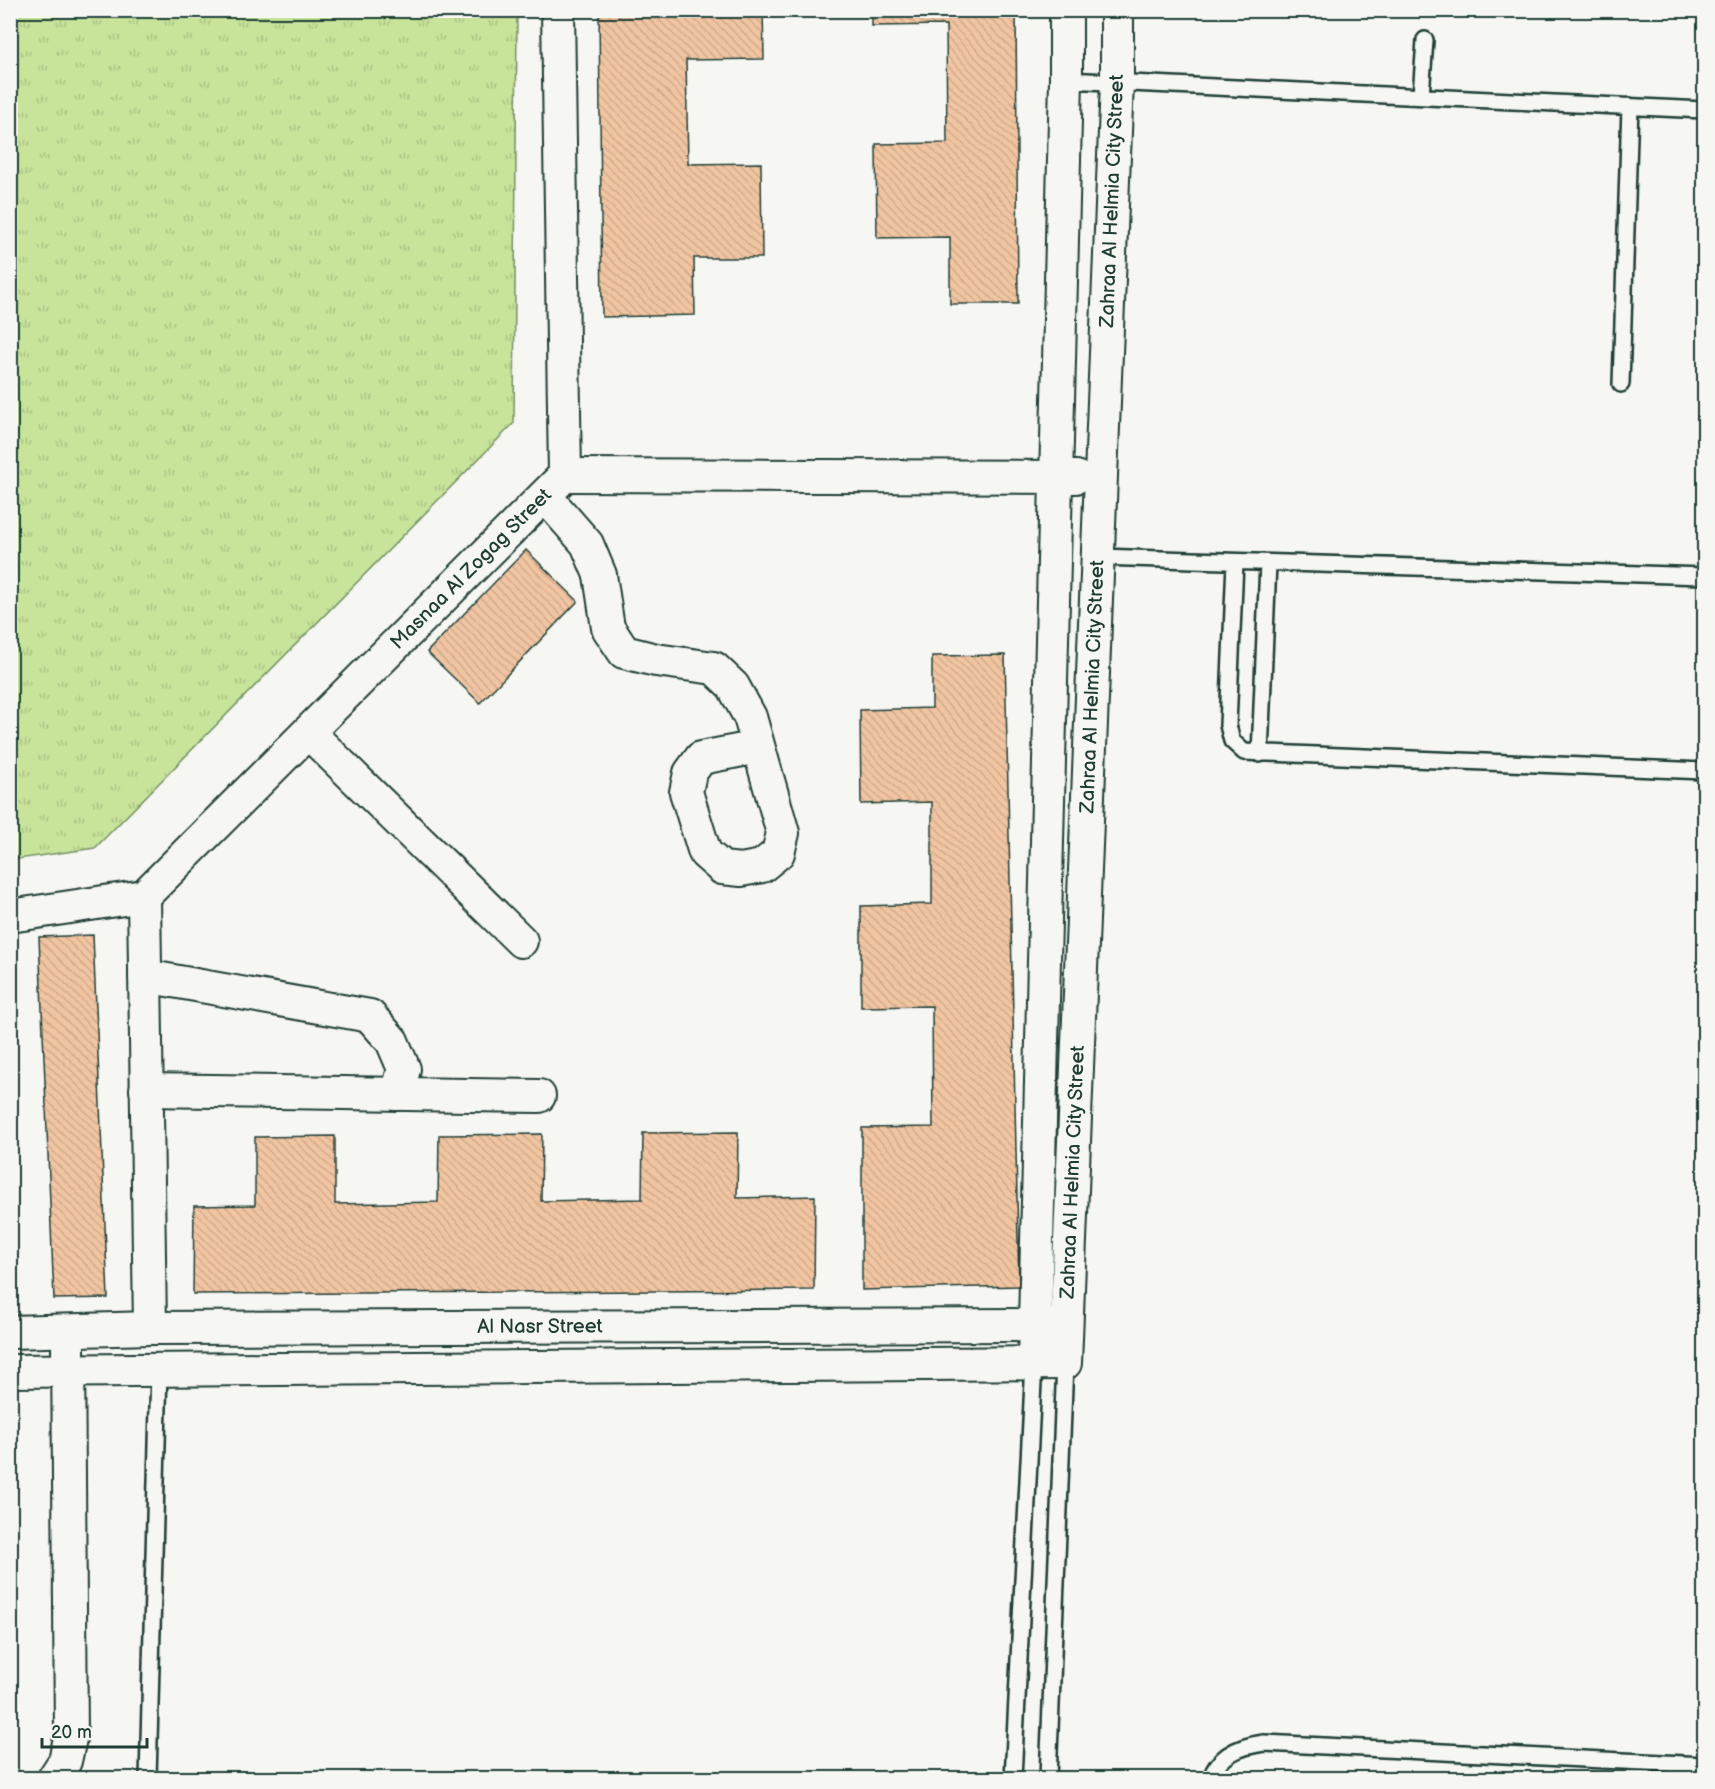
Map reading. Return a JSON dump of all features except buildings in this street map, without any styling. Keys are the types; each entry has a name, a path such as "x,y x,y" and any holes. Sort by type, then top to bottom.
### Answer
{"street":[{"name":"Masnaa Al Zogag Street","path":"144,896 555,485 558,10"},
{"name":"Zahraa Al Helmia City Street","path":"1049,1362 1035,1325 1066,10"},
{"name":"Zahraa Al Helmia City Street","path":"1049,1362 1067,1326 1099,557 1117,82 1117,10"},
{"path":"758,747 750,717 739,696 733,686 714,668 656,660 624,652 608,628 600,575 587,544 555,485 1101,477"},
{"path":"309,733 521,941"},
{"path":"10,916 144,896 150,1328"},
{"path":"145,976 370,1016 392,1041 404,1069 397,1094"},
{"path":"147,1090 539,1096"},
{"name":"Al Nasr Street","path":"10,1332 150,1328 1067,1326"},
{"path":"54,1779 65,1761 72,1734 67,1329"},
{"name":"Al Nasr Street","path":"10,1371 1049,1362"}],"lane":[{"path":"1421,96 1425,40"},
{"path":"1066,80 1704,110"},
{"path":"1621,384 1630,106"},
{"path":"1099,557 1704,576"},
{"path":"1234,562 1228,725 1232,741 1244,752 1704,771"},
{"path":"1260,754 1268,562"},
{"path":"1013,1779 1049,1362"},
{"path":"1048,1779 1049,1362"},
{"path":"148,1779 159,1370"},
{"path":"1211,1779 1221,1761 1233,1751 1247,1745 1264,1743 1704,1765"}],"green space":[{"path":"10,11 517,11 514,423 95,848 11,860"}]}
